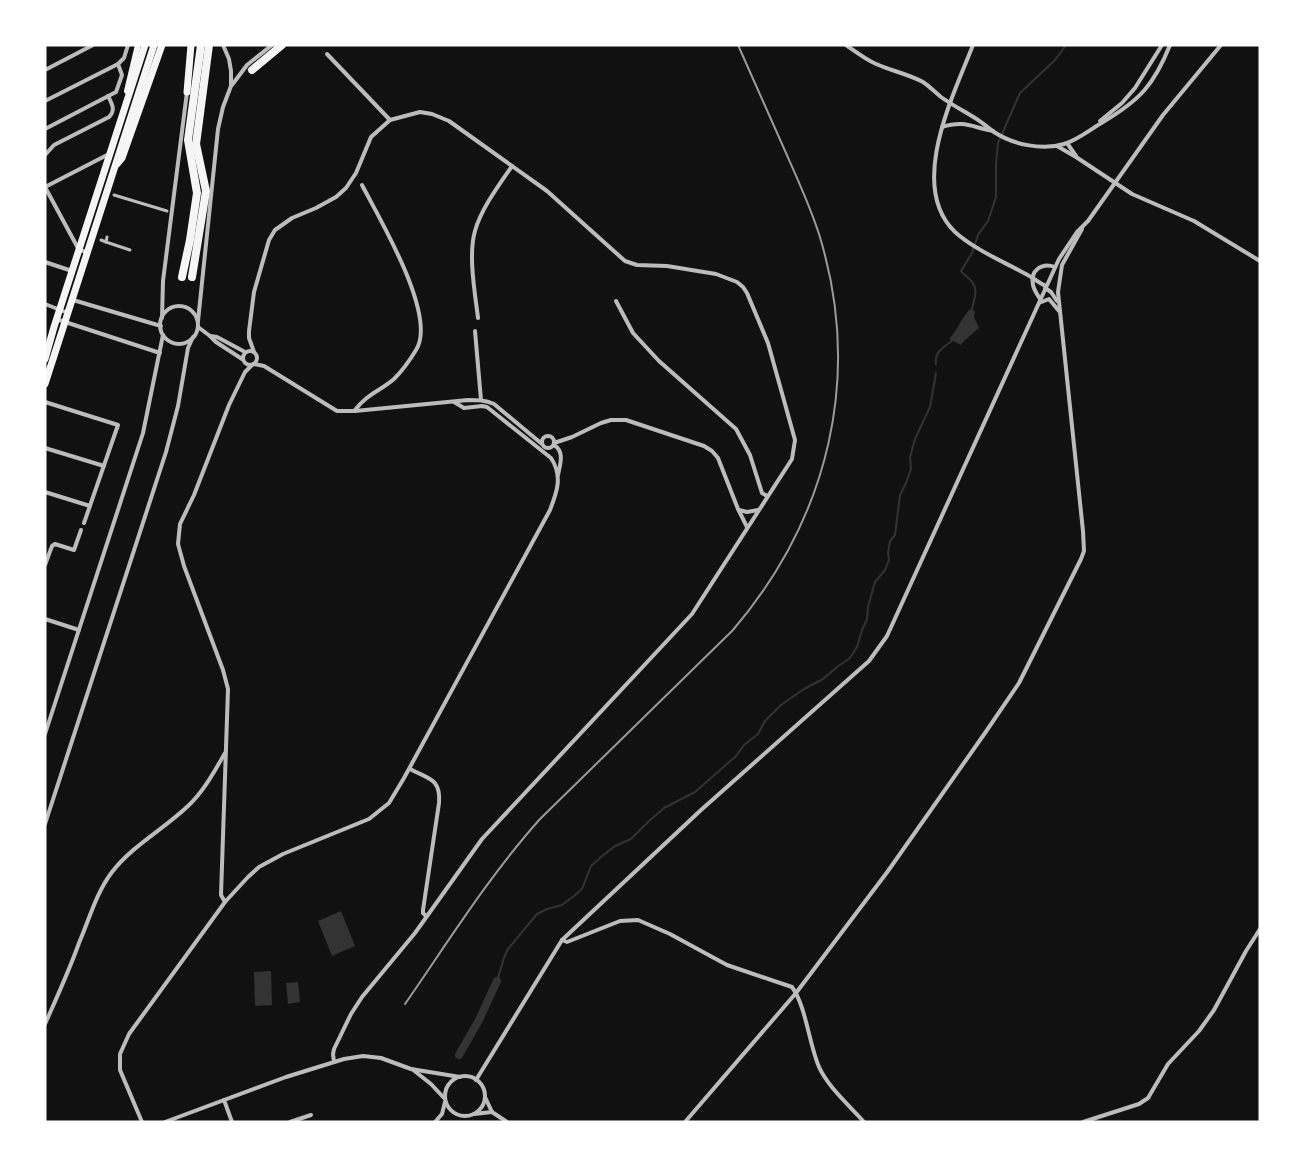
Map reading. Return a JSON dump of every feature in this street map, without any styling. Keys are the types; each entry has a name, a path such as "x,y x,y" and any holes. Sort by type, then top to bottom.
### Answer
{"highway":[{"path":"182,277 190,240 196,193 188,140 201,45"},
{"path":"192,278 206,191 196,144 209,45"},
{"path":"252,70 282,45"}],"main road":[{"path":"118,128 138,45"},
{"path":"45,359 145,45"},
{"path":"45,384 154,45"},
{"path":"114,168 122,158 162,45"},
{"path":"187,92 191,45"}],"street":[{"path":"45,70 93,45"},
{"path":"45,101 118,64 124,58 128,45"},
{"path":"223,45 229,59 231,86"},
{"path":"45,824 166,452 178,406 188,348 198,327 218,129 223,107 231,86 247,66 272,45"},
{"path":"846,45 879,65 913,77 927,85 950,103 1010,140 1027,145 1048,147 1067,143 1139,97 1153,80 1170,45"},
{"path":"973,45 941,127 937,146 934,180 939,208 951,227 971,244 1033,277 1051,292 1058,302"},
{"path":"1088,131 1129,96 1162,45"},
{"path":"685,1122 796,993 894,862 1019,683 1081,559 1084,551 1083,531 1058,302 1060,270 1066,256 1114,183 1163,115 1221,45"},
{"path":"327,54 390,120"},
{"path":"45,129 116,92 122,75 118,64"},
{"path":"187,92 163,281 161,326 164,335 172,342 189,341 195,335 208,334 246,351 254,352"},
{"path":"45,155 54,146 109,117 114,108 110,95"},
{"path":"245,372 243,361 249,338 254,292 271,236 292,218 336,197 346,188 356,173 371,136 390,120 420,112 449,121 547,191 625,261 637,265 667,266 716,274 737,282 743,287 768,343 795,440 792,459 692,614 482,839 351,1014 334,1049 334,1062"},
{"path":"941,127 964,123 995,132"},
{"path":"1067,143 1076,157"},
{"path":"1056,146 1132,194 1194,221 1260,261"},
{"path":"87,252 79,250 45,187 109,154"},
{"path":"478,318 472,253 475,231 487,204 512,166"},
{"path":"355,411 363,400 394,378 418,348 422,336 420,315 412,286 362,185"},
{"path":"114,195 167,211"},
{"path":"476,1080 562,940 701,810 869,661 887,636 1045,287 1071,240 1088,221"},
{"path":"107,237 103,241 130,250"},
{"path":"45,261 73,271"},
{"path":"1039,302 1034,289 1033,277 1037,269 1043,265 1055,267"},
{"path":"1039,302 1049,299 1059,311"},
{"path":"72,300 161,326"},
{"path":"616,301 633,333 659,361 736,429 750,455 762,493 767,496"},
{"path":"45,304 68,313"},
{"path":"162,318 170,309 181,306 192,311 198,321"},
{"path":"56,319 160,353"},
{"path":"198,327 243,361 264,366"},
{"path":"475,331 481,400"},
{"path":"45,734 143,432 164,335"},
{"path":"249,338 254,352 264,366 337,411 481,400 494,404 549,448 611,420 626,420 704,446 718,458 747,527"},
{"path":"225,902 221,895 228,689 224,670 184,566 178,544 180,524 194,495 229,405 245,372 257,357"},
{"path":"45,402 118,425 84,523"},
{"path":"454,402 464,408 482,406 492,411 551,458 558,476"},
{"path":"141,1122 120,1070 120,1054 129,1034 225,902 259,867 312,841 359,823 379,812 396,794 550,510 558,489 561,454 550,436 533,435"},
{"path":"543,444 542,440 545,437"},
{"path":"45,448 104,466"},
{"path":"45,492 90,506"},
{"path":"738,509 747,512 758,510"},
{"path":"45,565 52,546 55,544 74,550 81,530"},
{"path":"45,619 79,630"},
{"path":"45,1024 97,897 113,871 141,844 189,805 226,753"},
{"path":"410,769 431,779 439,790 439,804 423,910 426,916"},
{"path":"562,940 567,942 620,921 638,920 670,934 727,965 792,987 796,993 820,1071 864,1122"},
{"path":"1083,1122 1138,1104 1148,1098 1168,1064 1199,1031 1214,1010 1260,929"},
{"path":"165,1122 334,1062 363,1056 387,1060 411,1069 460,1077 467,1076 476,1080 483,1088 492,1112 507,1122"},
{"path":"411,1069 431,1084 450,1109 457,1114 466,1116 492,1112"},
{"path":"435,1122 442,1113 447,1087 460,1077"},
{"path":"473,1114 481,1107 485,1096"},
{"path":"224,1100 232,1122"},
{"path":"290,1122 311,1115"}],"shaded area":[{"path":"970,309 975,311 974,317 979,328 961,345 949,339"},
{"path":"341,911 355,946 332,956 318,921"},
{"path":"271,971 272,1005 255,1006 254,972"},
{"path":"298,982 300,1002 288,1004 286,983"}],"waterway":[{"path":"971,312 975,289 971,280 961,271 972,253 978,235 988,221 996,197 998,143 1020,93 1055,60 1066,45"},
{"path":"936,364 938,352 954,339"},
{"path":"497,981 508,949 537,914 562,905 574,896 582,889 591,866 601,857 615,846 631,839 664,808 695,792 758,734 765,721 781,705 823,679 850,658 857,647 867,619 875,582 885,570 889,560 890,541 895,535 900,495 911,469 910,457 915,439 930,407 936,373"},
{"path":"459,1055 479,1020 497,981"}],"railway":[{"path":"405,1004 486,886 540,819 733,630 766,586 793,540 814,492 828,443 836,392 838,340 832,287 812,213 738,45"}]}
